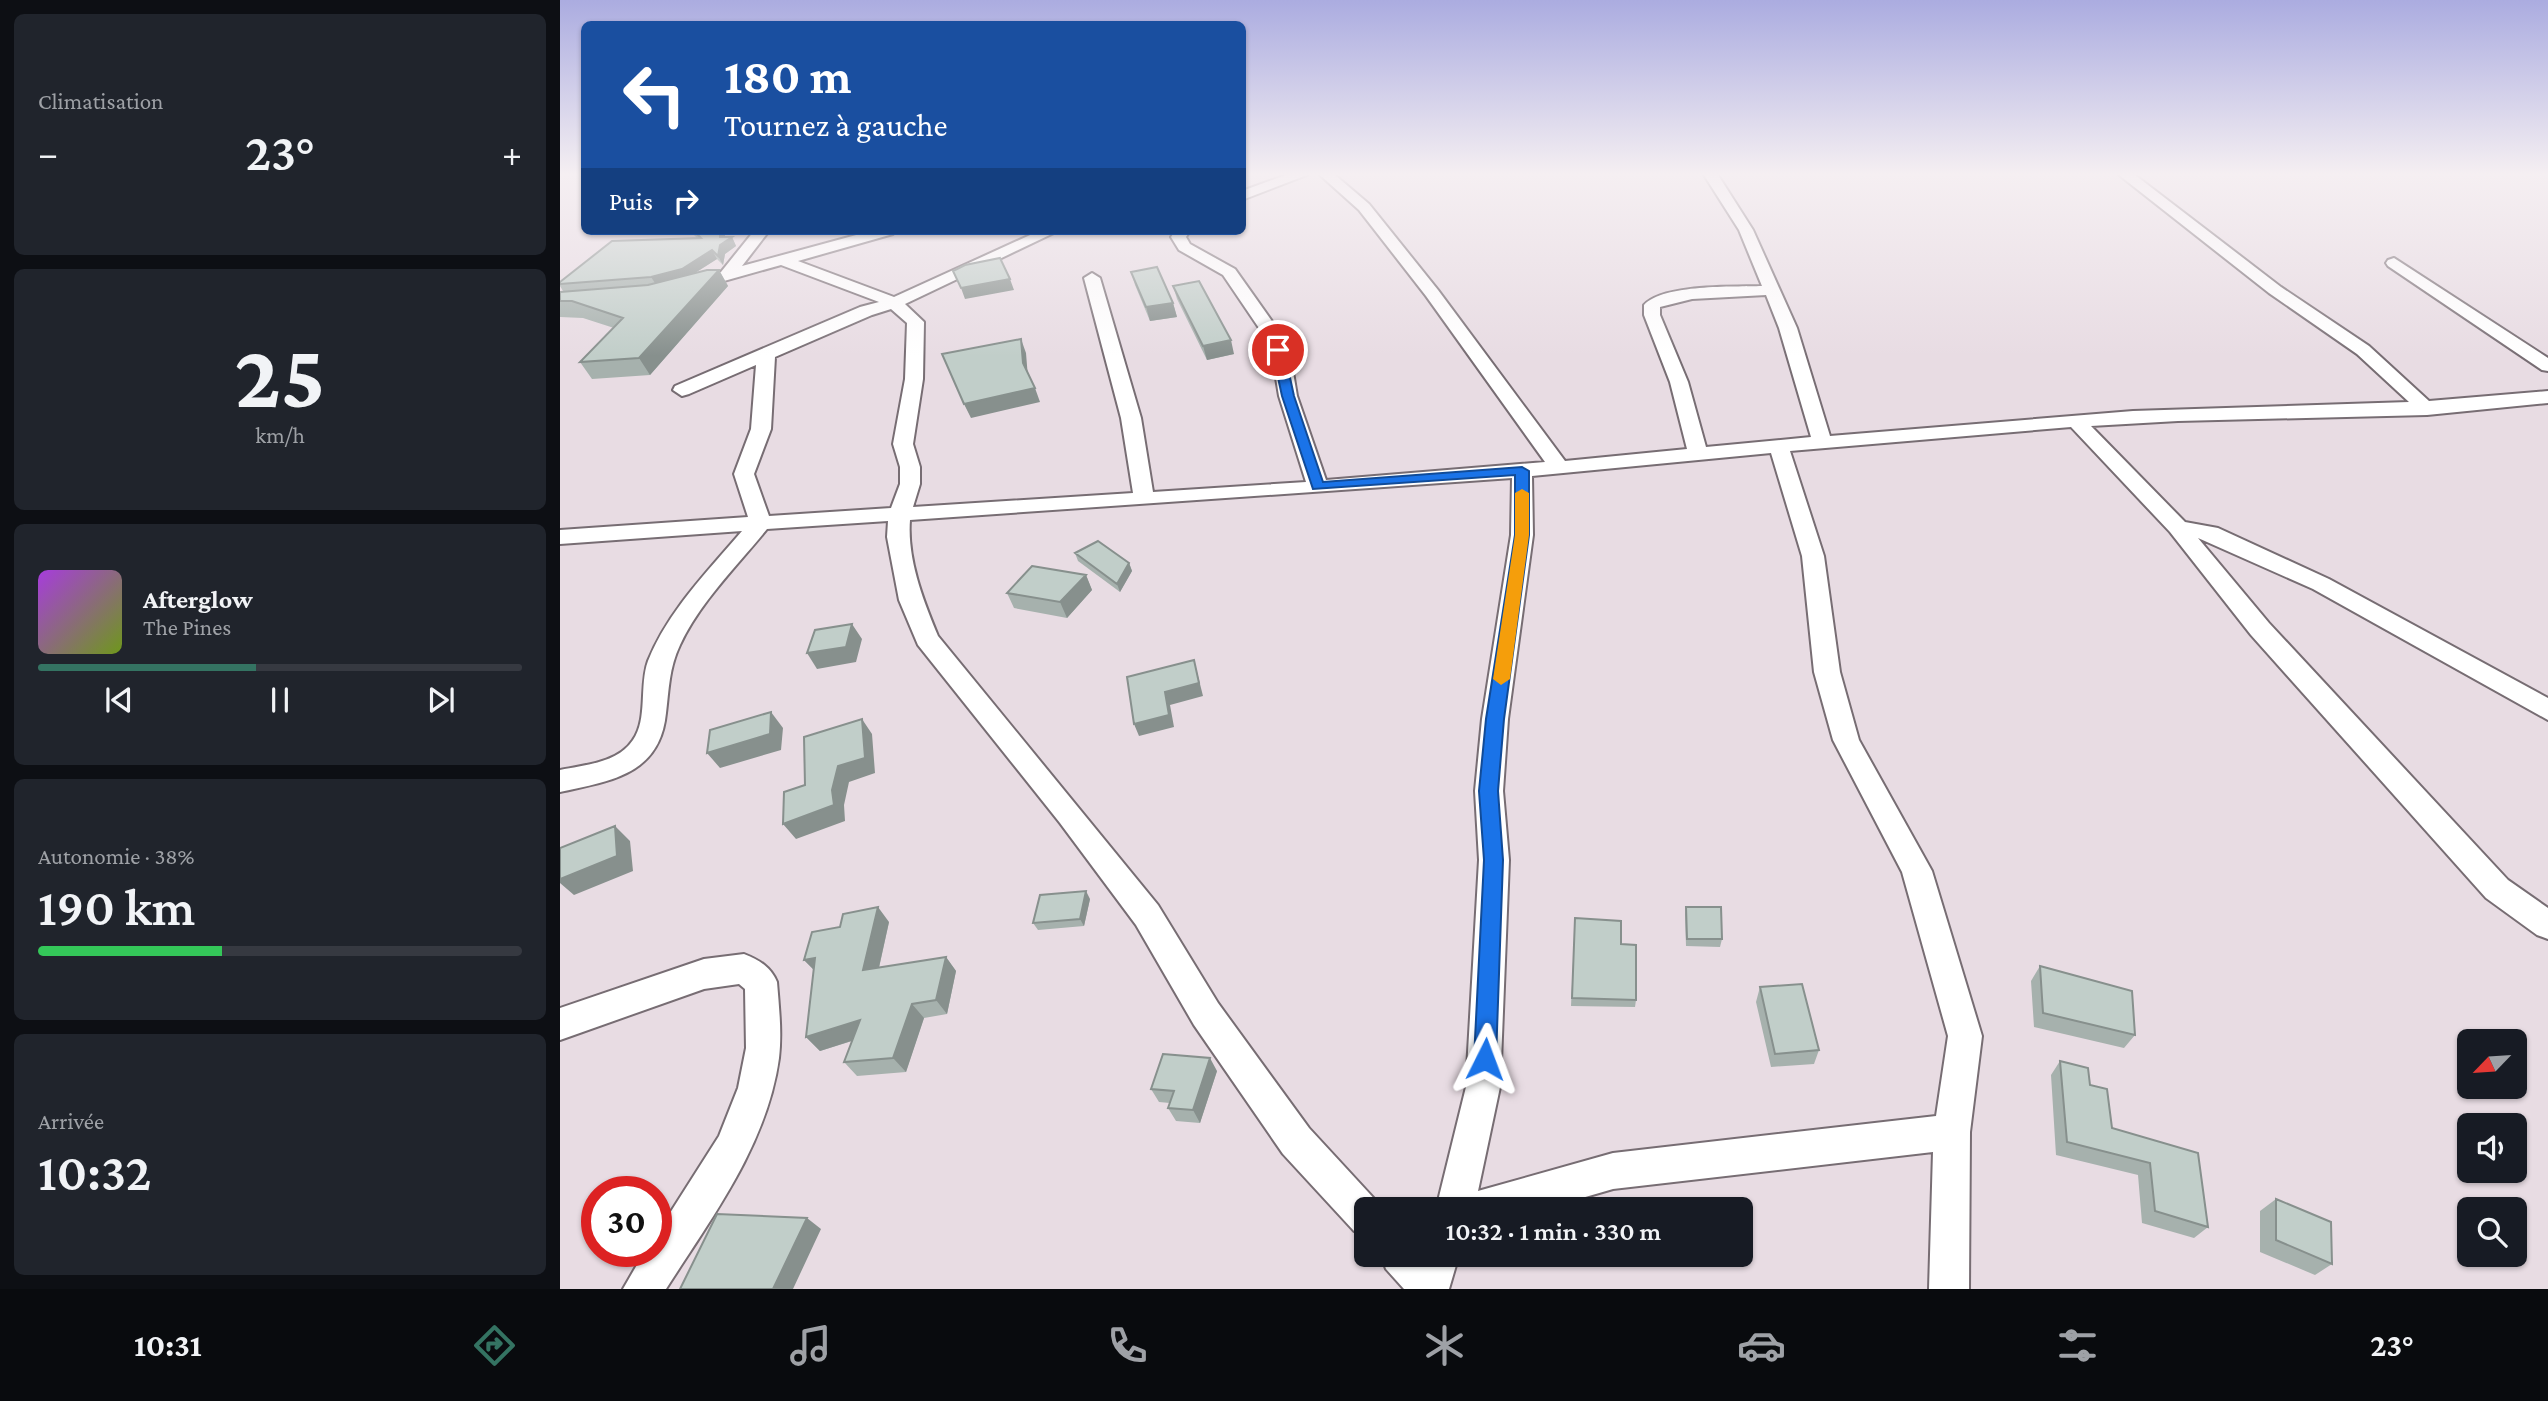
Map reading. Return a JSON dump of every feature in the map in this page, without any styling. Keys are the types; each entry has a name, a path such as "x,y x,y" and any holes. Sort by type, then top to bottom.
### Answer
{"street":[{"path":"727,275 759,235"},
{"path":"671,290 873,235"},
{"path":"682,390 866,311 894,303 1042,235"},
{"path":"1180,235 1184,247 1229,272 1272,334 1283,366 1288,396 1318,486"},
{"path":"1386,235 1559,467"},
{"path":"1748,235 1788,328 1822,442"},
{"path":"2204,235 2275,290 2363,350 2427,409"},
{"path":"782,260 859,287 894,303 916,322 914,379 903,444 910,467 910,484 900,513 898,537 911,600 927,639 1070,815 1147,915 1206,1014 1296,1141 1354,1204"},
{"path":"2394,263 2548,366"},
{"path":"1092,278 1131,418 1144,499"},
{"path":"1699,453 1671,357 1652,315 1652,305 1660,300 1680,296 1771,290"},
{"path":"761,523 744,474 761,429 766,354"},
{"path":"560,537 900,513 964,512 1522,471 1778,445 2077,422 2171,416 2427,409 2548,397"},
{"path":"2077,422 2178,527 2260,629 2497,889 2548,925"},
{"path":"1778,445 1813,555 1827,672 1846,740 1917,871 1965,1036 1952,1132 1950,1289"},
{"path":"1458,1197 1483,1087 1494,860 1489,791 1495,719 1522,535 1522,471"},
{"path":"560,781 594,774 631,760 644,745 652,720 660,663 684,617 761,523"},
{"path":"2178,527 2210,533 2321,584 2548,710"},
{"path":"560,1024 704,974 744,969 761,982 762,1057 750,1107 727,1157 643,1289"},
{"path":"1521,1197 1613,1171 1952,1132"},
{"path":"1418,1267 1433,1277"}],"building":[{"path":"698,235 732,237 720,245 718,256 712,250 682,269 651,277 560,284 612,241 701,238"},
{"path":"1000,258 1010,279 961,288 953,271 965,265"},
{"path":"1157,267 1173,303 1146,307 1131,272"},
{"path":"707,270 719,270 639,358 580,362 623,318 572,301 560,301 560,292 648,285"},
{"path":"1199,281 1231,340 1203,346 1173,286"},
{"path":"1021,339 1023,363 1035,388 964,404 942,354"},
{"path":"1098,541 1129,563 1117,584 1075,553"},
{"path":"1032,566 1086,575 1060,602 1007,593"},
{"path":"852,624 846,647 807,653 815,630"},
{"path":"1194,660 1199,683 1165,692 1169,715 1134,724 1127,677"},
{"path":"771,712 770,734 707,753 710,730"},
{"path":"862,719 865,758 838,766 832,790 834,805 783,824 784,792 805,785 804,737"},
{"path":"615,826 617,856 560,879 560,848"},
{"path":"1086,891 1080,919 1033,923 1040,895"},
{"path":"878,907 863,970 946,957 936,1000 912,1004 893,1058 844,1062 860,1020 806,1037 815,958 804,960 812,932 840,927 843,914"},
{"path":"1686,907 1721,907 1722,939 1687,939"},
{"path":"1575,918 1621,921 1621,944 1636,945 1636,1000 1572,998"},
{"path":"2040,966 2132,991 2135,1035 2043,1013"},
{"path":"1802,984 1819,1050 1775,1054 1760,987"},
{"path":"1163,1054 1210,1058 1193,1110 1168,1108 1174,1091 1151,1089"},
{"path":"2060,1061 2088,1068 2090,1085 2107,1089 2112,1128 2198,1153 2208,1227 2155,1211 2150,1163 2067,1142"},
{"path":"2276,1199 2331,1222 2332,1264 2276,1240"},
{"path":"717,1214 807,1218 773,1289 680,1289"}],"slow traffic":[{"path":"1501,679 1522,535 1522,493"}],"route":[{"path":"1278,350 1288,396 1318,486 1522,471 1522,535 1495,719 1489,791 1494,860 1485,1059"}]}
